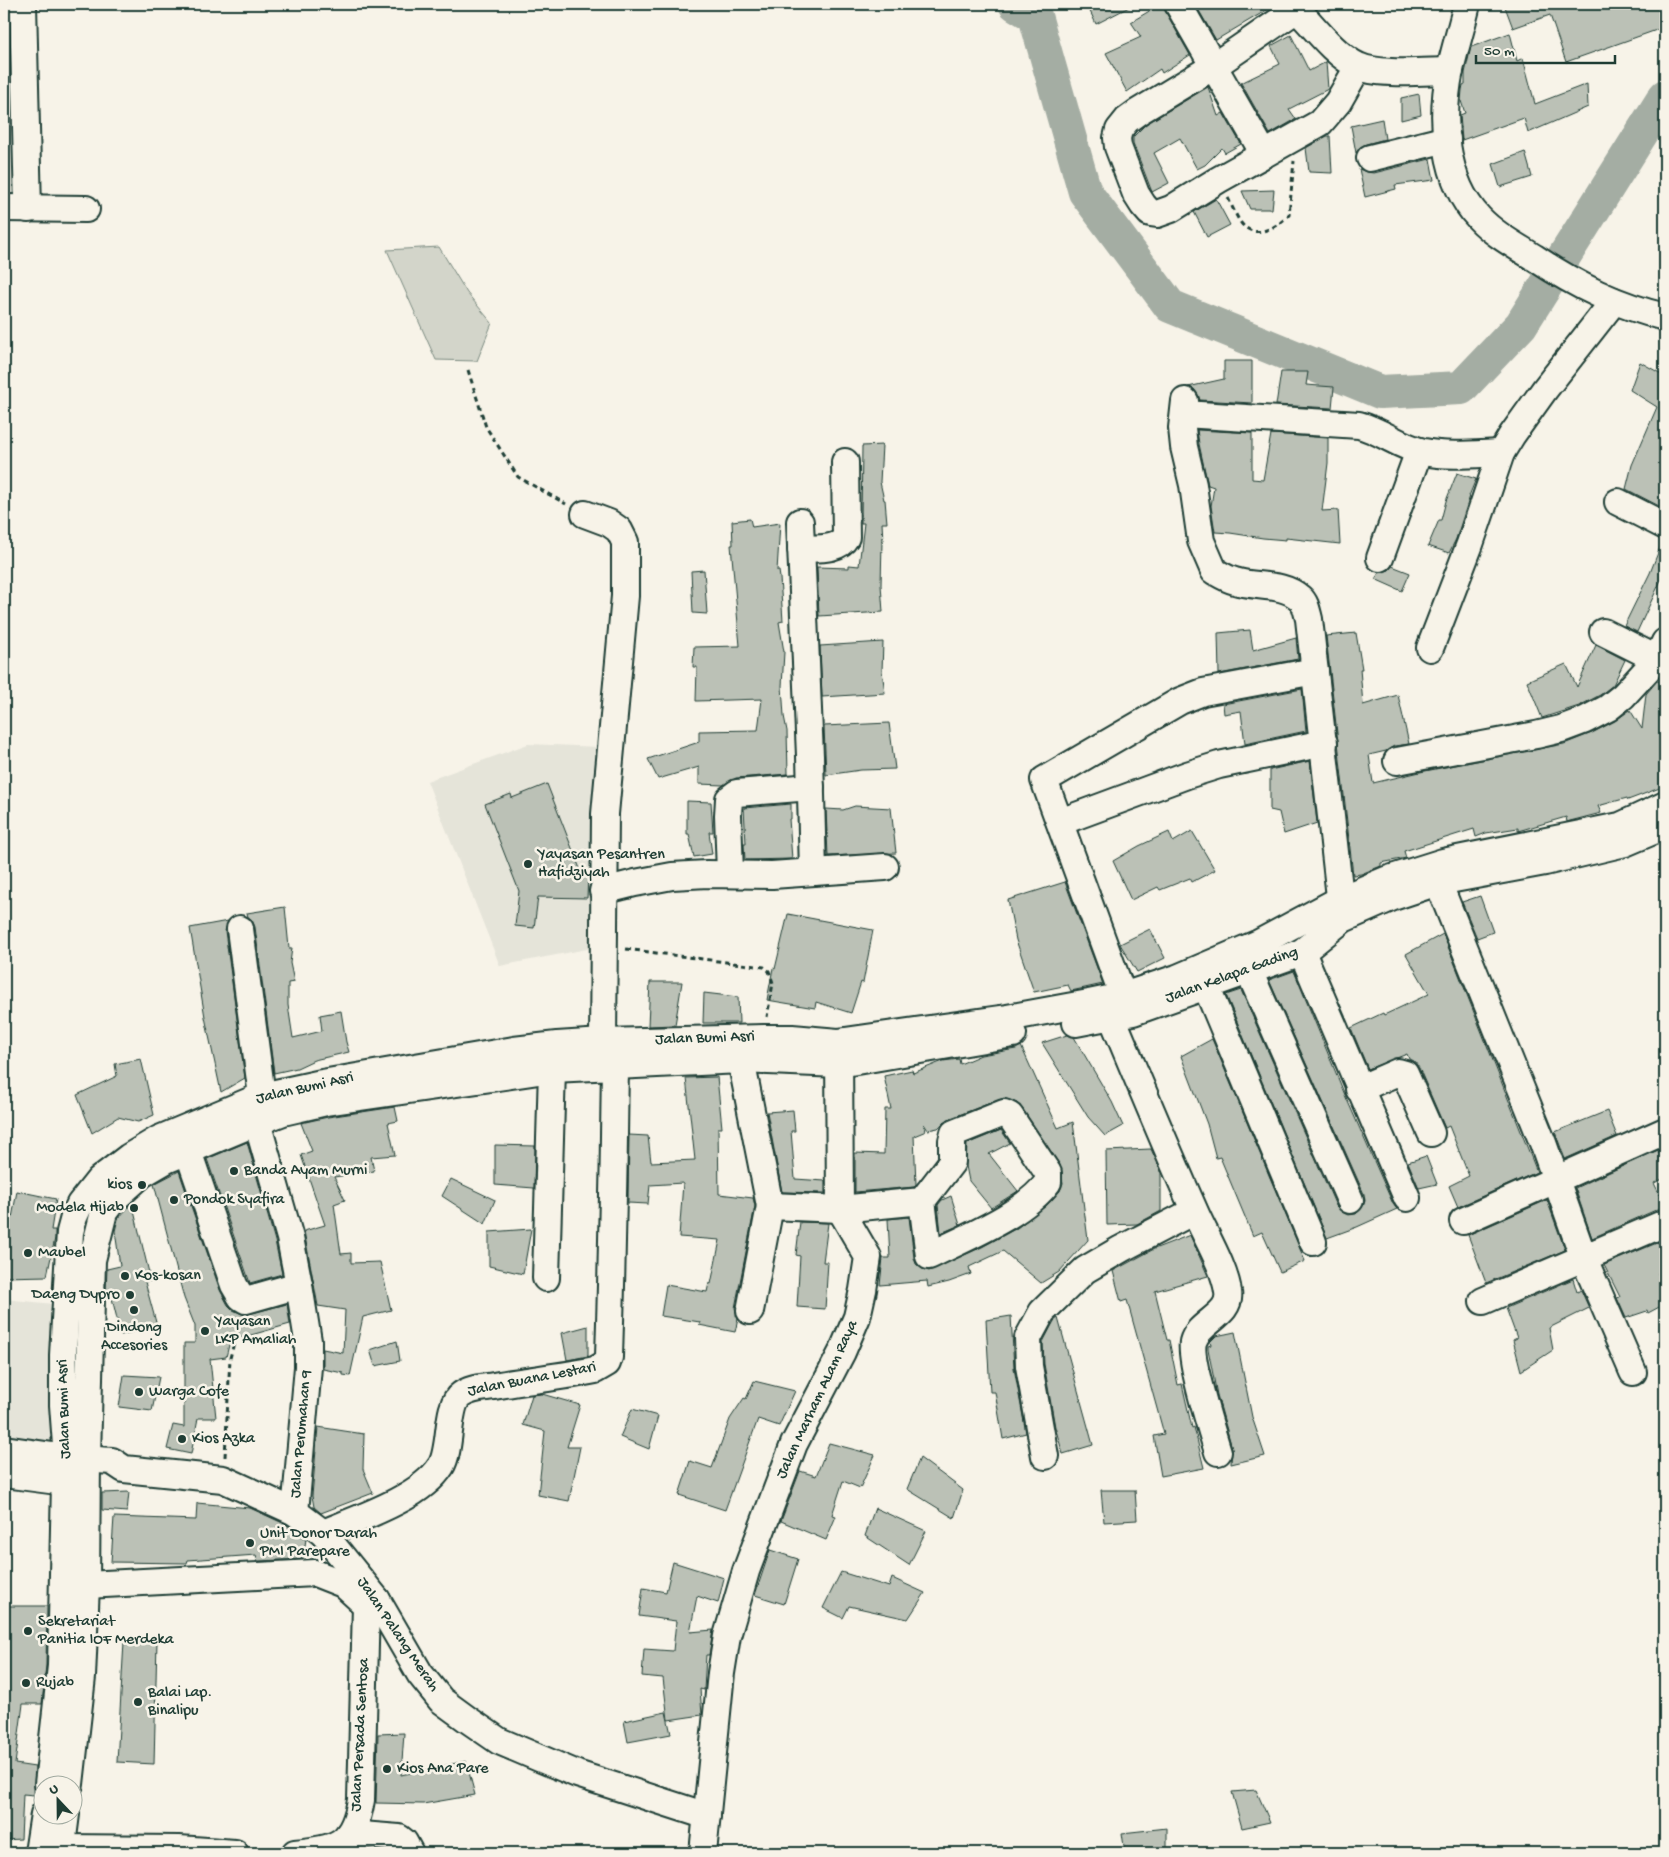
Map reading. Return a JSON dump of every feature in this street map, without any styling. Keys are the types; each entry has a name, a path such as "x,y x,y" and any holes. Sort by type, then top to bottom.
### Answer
{"street":[{"path":"24,4 16,208 86,209"},
{"path":"1178,4 1264,154"},
{"path":"1467,4 1450,71 1446,106 1446,139 1454,174 1465,200 1480,218 1568,280 1614,301 1665,317"},
{"path":"1358,66 1344,94 1320,123 1164,212 1150,213 1143,206 1136,194 1118,147 1117,138 1119,130 1127,120 1214,66 1295,6 1339,53 1358,66 1375,70 1450,71"},
{"path":"1370,158 1446,139"},
{"path":"1430,648 1470,544 1501,453 1545,389 1614,301"},
{"path":"1342,909 1309,619 1301,599 1292,593 1277,588 1236,582 1214,571 1201,541 1193,485 1184,447 1182,428 1184,407 1359,426 1388,436 1419,451 1456,454 1501,453"},
{"path":"1380,558 1419,451"},
{"path":"801,549 837,546 846,537 845,462"},
{"path":"1618,502 1665,526"},
{"path":"586,514 609,523 619,530 625,542 625,596 605,814 603,1042"},
{"path":"800,522 813,872"},
{"path":"1397,761 1561,730 1608,708 1623,696 1663,655 1604,632"},
{"path":"1218,1452 1192,1344 1198,1331 1223,1309 1229,1294 1225,1278 1194,1211 1118,1006 1060,822 1044,780 1180,701 1203,692 1315,671"},
{"path":"1060,822 1186,775 1219,765 1324,743"},
{"path":"730,874 729,799 737,794 811,787"},
{"name":"Jalan Kelapa Gading","path":"839,1053 1118,1006 1178,978 1342,909 1393,897 1438,882 1545,862 1622,835 1665,805"},
{"name":"Jalan Kelapa Gading","path":"1118,1006 1133,1012 1302,952 1342,909 1386,880 1443,862 1622,835 1665,826"},
{"path":"604,891 672,876 772,875 885,867"},
{"path":"1438,882 1556,1179 1584,1259 1633,1372"},
{"path":"240,929 262,1096"},
{"path":"1302,952 1407,1198"},
{"path":"1249,971 1350,1200"},
{"path":"1206,986 1313,1242"},
{"name":"Jalan Bumi Asri","path":"77,1469 90,1310 92,1260 104,1212 114,1199 142,1174 188,1151 291,1110 324,1092 514,1050 603,1042 792,1038 839,1053"},
{"name":"Jalan Bumi Asri","path":"77,1469 63,1406 64,1311 70,1232 80,1204 99,1180 129,1156 159,1139 262,1096 324,1092 614,1064 741,1060 839,1053"},
{"name":"Jalan Marham ALam Raya","path":"703,1853 721,1673 727,1636 746,1571 794,1444 842,1352 856,1317 863,1290 868,1257 840,1209 839,1053"},
{"path":"741,1060 770,1206 750,1312"},
{"name":"Jalan Buana Lestari","path":"323,1533 394,1503 430,1478 440,1468 446,1458 453,1407 456,1399 461,1394 510,1383 589,1372 607,1363 609,1357 614,1174 614,1064"},
{"path":"546,1278 552,1069"},
{"path":"1359,1089 1398,1072 1405,1074 1431,1133"},
{"path":"770,1206 840,1209 922,1201 952,1162 954,1133 1004,1113 1010,1116 1048,1173 1048,1182 1029,1201 1002,1218 929,1256 922,1201"},
{"name":"Jalan Perumahan 9","path":"257,1122 290,1238 308,1341 308,1367 295,1512"},
{"path":"1463,1221 1665,1131"},
{"path":"188,1151 234,1285 241,1297 246,1300 299,1284"},
{"path":"1045,1456 1029,1366 1028,1338 1042,1312 1085,1270 1194,1211"},
{"path":"1483,1301 1665,1223"},
{"path":"64,1311 90,1310"},
{"path":"4,1449 77,1469"},
{"name":"Jalan Palang Merah","path":"77,1469 108,1475 124,1468 224,1479 295,1512 323,1533 420,1674 441,1700 499,1741 577,1774 707,1816"},
{"path":"4,1474 77,1469"},
{"path":"71,1774 82,1677 86,1585 77,1469"},
{"path":"49,1774 61,1666 77,1469"},
{"path":"86,1585 315,1573 343,1584 371,1603"},
{"name":"Jalan Persada Sentosa","path":"295,1853 325,1849 338,1844 352,1831 358,1815 361,1800 371,1603"},
{"path":"47,1824 54,1852"},
{"path":"54,1852 63,1824"},
{"path":"349,1834 398,1838 404,1842 410,1853"},
{"path":"54,1852 179,1849 235,1853"}],"path":[{"path":"1218,180 1241,224 1248,229 1262,232 1279,225 1289,216 1292,204 1295,138"},
{"path":"468,370 486,427 518,477 586,514"},
{"path":"604,946 764,967 770,971 773,983 764,1038"},
{"path":"224,1479 230,1358 246,1300"}],"shaded area":[{"path":"439,247 467,293 492,323 477,361 436,360 387,250"},
{"name":"Yayasan Pesantren Hafidziyah","path":"528,744 600,747 592,948 500,966 427,781"},
{"path":"4,1299 54,1304 56,1448 4,1440"}],"building":[{"path":"1098,4 1135,4 1096,24 1089,9"},
{"path":"1163,4 1165,11 1190,55 1162,73 1160,69 1127,92 1106,53 1141,37 1131,22"},
{"path":"1206,4 1277,4 1216,40 1198,9"},
{"path":"1504,4 1665,4 1665,27 1566,62 1550,15 1513,28"},
{"path":"1510,33 1517,61 1523,58 1535,104 1587,84 1588,107 1528,133 1524,118 1462,140 1460,115 1465,113 1461,101 1462,90 1465,84 1465,73 1471,47"},
{"path":"1291,35 1309,71 1326,62 1328,89 1289,109 1296,119 1270,134 1241,83 1280,64 1271,46"},
{"path":"1208,87 1218,116 1223,113 1241,144 1225,153 1222,148 1205,165 1197,169 1180,138 1154,153 1169,183 1152,192 1133,143 1133,137 1146,124"},
{"path":"1419,94 1421,115 1401,120 1401,98"},
{"path":"1382,119 1385,139 1366,144 1360,147 1356,153 1351,126"},
{"path":"1330,136 1332,173 1309,172 1306,148"},
{"path":"1525,152 1532,177 1500,187 1493,164"},
{"path":"1430,159 1434,180 1395,185 1396,189 1365,197 1359,169 1374,173"},
{"path":"1274,190 1272,209 1250,209 1242,191"},
{"path":"1216,199 1230,225 1207,237 1194,212"},
{"path":"1224,361 1252,361 1252,403 1200,400 1194,389 1188,387 1224,379"},
{"path":"1640,362 1665,376 1665,509 1626,489 1632,465 1657,407 1630,390"},
{"path":"1281,372 1308,372 1306,385 1334,387 1332,408 1276,405"},
{"path":"1197,430 1252,433 1252,479 1263,480 1271,434 1328,438 1328,463 1322,511 1338,510 1340,544 1215,532 1211,506 1214,487 1208,485"},
{"path":"882,445 880,482 885,500 887,523 882,523 881,585 883,612 819,616 817,567 849,568 849,565 859,566 864,523 861,523 862,446"},
{"path":"1457,473 1476,479 1456,539 1449,553 1428,546 1439,520 1441,520"},
{"path":"750,519 752,527 780,523 777,571 779,571 780,578 783,621 779,622 784,652 782,686 787,731 788,774 736,778 723,785 699,784 699,767 658,779 648,759 699,742 699,731 758,730 762,699 696,701 697,667 693,667 694,647 740,646 731,545 733,545 732,521"},
{"path":"1663,540 1665,541 1665,581 1661,580 1637,632 1624,626 1650,573"},
{"path":"1392,566 1410,573 1402,591 1375,579 1379,573 1389,570"},
{"path":"704,570 707,614 693,613 691,571"},
{"path":"1250,630 1253,650 1296,638 1298,659 1219,674 1218,633"},
{"path":"1356,633 1362,669 1360,669 1363,705 1398,695 1409,744 1394,746 1386,751 1369,755 1373,783 1564,744 1592,733 1615,721 1630,710 1642,729 1646,694 1657,681 1665,682 1665,786 1628,800 1627,798 1598,806 1601,813 1567,822 1566,817 1518,831 1518,828 1486,833 1476,837 1474,829 1404,851 1406,858 1381,863 1381,866 1353,875 1326,636"},
{"path":"883,642 882,671 885,693 822,697 820,646"},
{"path":"1596,645 1625,660 1613,685 1600,695 1579,706 1542,718 1527,681 1566,664 1577,687"},
{"path":"1302,689 1306,731 1245,744 1241,711 1224,714 1223,704"},
{"path":"889,723 895,769 861,770 826,775 824,726"},
{"path":"1310,761 1317,823 1284,834 1279,812 1270,810 1270,770"},
{"path":"547,784 582,874 588,874 587,898 538,897 534,928 515,926 519,891 485,804 511,794 512,798"},
{"path":"687,801 711,802 713,832 709,832 712,854 694,857 689,834 687,834"},
{"path":"791,804 791,819 789,819 792,859 745,860 744,808"},
{"path":"855,806 891,808 896,853 828,856 826,809 843,810"},
{"path":"1192,831 1215,870 1192,882 1190,878 1160,890 1158,887 1131,900 1113,861 1169,832 1173,842"},
{"path":"1065,882 1103,984 1071,991 1068,985 1034,992 1016,940 1008,900"},
{"path":"1480,896 1493,932 1477,938 1462,902"},
{"path":"285,907 289,948 292,948 290,963 294,982 288,983 288,1005 293,1038 322,1031 320,1015 341,1011 349,1052 314,1060 297,1068 274,1073 255,927 247,913"},
{"path":"788,914 873,930 863,983 861,982 851,1013 816,1002 815,1008 767,1000 773,968 775,969"},
{"path":"228,921 225,931 245,1078 221,1092 205,1017 190,928"},
{"path":"1150,929 1165,958 1137,972 1120,944"},
{"path":"1443,934 1537,1172 1458,1207 1449,1186 1469,1176 1449,1126 1445,1128 1419,1068 1415,1062 1409,1059 1407,1054 1368,1069 1351,1028 1429,994 1406,954"},
{"path":"1294,971 1345,1095 1393,1204 1397,1209 1327,1238 1226,995 1241,990 1336,1206 1348,1215 1356,1214 1362,1208 1365,1201 1364,1194 1269,980"},
{"path":"650,982 682,982 675,1025 648,1026"},
{"path":"704,993 738,997 739,1023 703,1023"},
{"path":"1067,1035 1074,1037 1112,1102 1123,1126 1105,1136 1088,1117 1042,1043"},
{"path":"1212,1039 1305,1261 1280,1272 1262,1232 1253,1236 1220,1157 1216,1158 1207,1124 1181,1056"},
{"path":"1021,1046 1058,1128 1073,1122 1088,1240 1059,1272 1041,1283 1003,1251 969,1267 971,1274 949,1282 928,1287 927,1281 880,1285 883,1258 890,1258 888,1219 909,1217 916,1264 922,1269 929,1271 982,1247 1017,1228 1047,1205 1060,1191 1063,1183 1060,1165 1022,1108 1017,1103 1004,1098 948,1119 938,1128 928,1130 924,1124 926,1131 914,1136 916,1184 914,1187 855,1192 855,1153 884,1154 885,1109 891,1109 884,1076 912,1070 913,1073 943,1061 959,1059 960,1064 981,1055 1016,1049"},
{"path":"141,1059 154,1115 138,1122 118,1117 92,1133 77,1095 117,1076 115,1064"},
{"path":"717,1077 722,1128 718,1128 719,1194 753,1198 755,1206 735,1308 738,1319 735,1332 699,1325 700,1322 661,1316 666,1285 707,1292 709,1283 711,1284 720,1240 679,1237 683,1183 650,1185 648,1204 628,1203 629,1135 648,1136 651,1162 695,1160 686,1078"},
{"path":"395,1107 398,1121 388,1123 395,1155 371,1157 374,1171 334,1177 345,1200 334,1204 341,1254 351,1253 351,1263 380,1262 391,1310 363,1317 350,1376 343,1375 343,1373 323,1369 323,1349 343,1353 345,1310 318,1306 304,1231 325,1225 301,1155 312,1151 301,1123"},
{"path":"793,1110 795,1131 791,1131 795,1179 825,1181 825,1193 782,1192 767,1112"},
{"path":"1607,1111 1617,1136 1565,1159 1555,1132"},
{"path":"1001,1130 1010,1143 989,1154 1018,1191 991,1208 969,1181 966,1166 967,1144"},
{"path":"247,1142 275,1241 282,1274 250,1283 207,1159"},
{"path":"495,1145 535,1146 534,1188 495,1185"},
{"path":"1151,1149 1161,1171 1161,1211 1137,1224 1107,1225 1106,1151"},
{"path":"1658,1150 1665,1169 1665,1178 1654,1183 1665,1206 1592,1238 1575,1188"},
{"path":"1426,1156 1437,1184 1419,1188 1408,1162"},
{"path":"179,1171 220,1290 228,1305 233,1310 244,1315 287,1304 290,1324 230,1341 226,1357 210,1359 216,1418 198,1418 191,1454 167,1449 173,1425 184,1427 184,1343 195,1343 195,1326 184,1298 154,1184"},
{"path":"451,1179 495,1200 485,1224 442,1196"},
{"name":"Maubel","path":"17,1191 56,1199 51,1230 55,1230 55,1238 47,1276 4,1277 4,1218 12,1218"},
{"path":"951,1196 960,1225 941,1233 938,1205 942,1200"},
{"path":"1547,1200 1565,1250 1486,1283 1468,1235"},
{"path":"132,1203 151,1281 145,1282 157,1326 121,1335 110,1290 106,1291 107,1269 120,1266 115,1231 118,1219"},
{"path":"800,1222 828,1223 823,1262 828,1262 825,1309 797,1307 800,1256 796,1255"},
{"path":"531,1229 523,1274 489,1266 489,1232"},
{"path":"1190,1235 1208,1276 1155,1291 1167,1340 1169,1340 1178,1385 1182,1384 1204,1468 1161,1476 1154,1436 1164,1434 1127,1300 1121,1302 1113,1271 1154,1249"},
{"path":"1664,1240 1665,1271 1658,1273 1665,1288 1665,1304 1648,1313 1647,1311 1626,1318 1617,1298 1620,1297 1604,1265"},
{"path":"1573,1279 1577,1292 1581,1290 1589,1308 1549,1328 1553,1350 1521,1371 1513,1340 1517,1338 1506,1308"},
{"path":"1011,1316 1014,1368 1026,1433 1003,1439 995,1392 990,1392 986,1320"},
{"path":"1058,1318 1093,1445 1063,1454 1055,1427 1044,1364 1043,1342 1054,1321"},
{"path":"588,1326 588,1356 567,1360 562,1333"},
{"path":"1235,1332 1252,1417 1265,1456 1231,1464 1232,1448 1217,1395 1208,1346 1211,1345 1210,1342 1216,1336"},
{"path":"397,1341 400,1361 375,1366 370,1350"},
{"name":"Warga Cofe","path":"124,1375 159,1377 152,1411 119,1407"},
{"path":"754,1381 795,1391 779,1426 758,1419 725,1510 679,1495 690,1461 712,1468 730,1419 744,1398 746,1399"},
{"path":"542,1394 580,1405 567,1447 580,1447 569,1501 538,1495 545,1431 523,1425 532,1395"},
{"path":"632,1409 658,1416 649,1449 620,1437"},
{"path":"318,1427 364,1434 363,1469 373,1493 321,1513 314,1507 312,1496"},
{"path":"829,1443 875,1455 860,1488 843,1481 832,1515 836,1516 826,1540 781,1521 800,1471 816,1476"},
{"path":"920,1458 963,1490 954,1518 907,1489"},
{"path":"1101,1490 1135,1490 1137,1520 1104,1522"},
{"path":"129,1492 127,1512 102,1510 102,1493"},
{"path":"197,1503 250,1508 287,1525 306,1539 303,1559 258,1561 256,1555 188,1560 187,1563 111,1562 114,1517 196,1520"},
{"path":"875,1508 926,1531 909,1565 865,1536"},
{"path":"770,1550 798,1559 784,1604 755,1595"},
{"path":"673,1562 724,1578 718,1603 697,1596 690,1632 713,1630 709,1655 706,1655 704,1690 700,1689 702,1715 668,1720 663,1678 642,1676 644,1649 673,1651 676,1621 639,1616 643,1588 666,1592"},
{"path":"841,1572 889,1587 892,1578 925,1593 908,1619 849,1606 843,1618 823,1608"},
{"path":"4,1606 47,1606 46,1665 42,1704 23,1704 15,1764 35,1767 35,1774 32,1774 32,1795 23,1794 21,1839 4,1840"},
{"name":"Balai Lap. Binalipu","path":"157,1640 154,1764 117,1762 124,1642"},
{"path":"666,1712 671,1734 628,1742 624,1721"},
{"path":"404,1733 401,1775 466,1761 475,1795 423,1804 376,1803 378,1734"},
{"path":"1256,1790 1270,1822 1242,1828 1232,1792"},
{"path":"1167,1828 1167,1853 1125,1853 1122,1833"}],"waterway":[{"path":"1015,4 1035,16 1085,192 1170,306 1380,392 1461,388 1521,325 1665,96"}],"place":[{"name":"Yayasan Pesantren Hafidziyah","path":"528,864"},
{"name":"Banda Ayam Murni","path":"234,1171"},
{"name":"kios","path":"142,1185"},
{"name":"Pondok Syafira","path":"174,1200"},
{"name":"Modela Hijab","path":"134,1208"},
{"name":"Maubel","path":"28,1253"},
{"name":"Kos-kosan","path":"125,1276"},
{"name":"Daeng Dypro","path":"130,1295"},
{"name":"Dindong Accesories","path":"134,1310"},
{"name":"Yayasan LKP Amaliah","path":"205,1331"},
{"name":"Warga Cofe","path":"139,1392"},
{"name":"Kios Azka","path":"182,1439"},
{"name":"Unit Donor Darah PMI Parepare","path":"250,1543"},
{"name":"Sekretariat Panitia IOF Merdeka","path":"28,1631"},
{"name":"Rujab","path":"26,1683"},
{"name":"Balai Lap. Binalipu","path":"138,1702"},
{"name":"Kios Ana Pare","path":"387,1769"}]}
